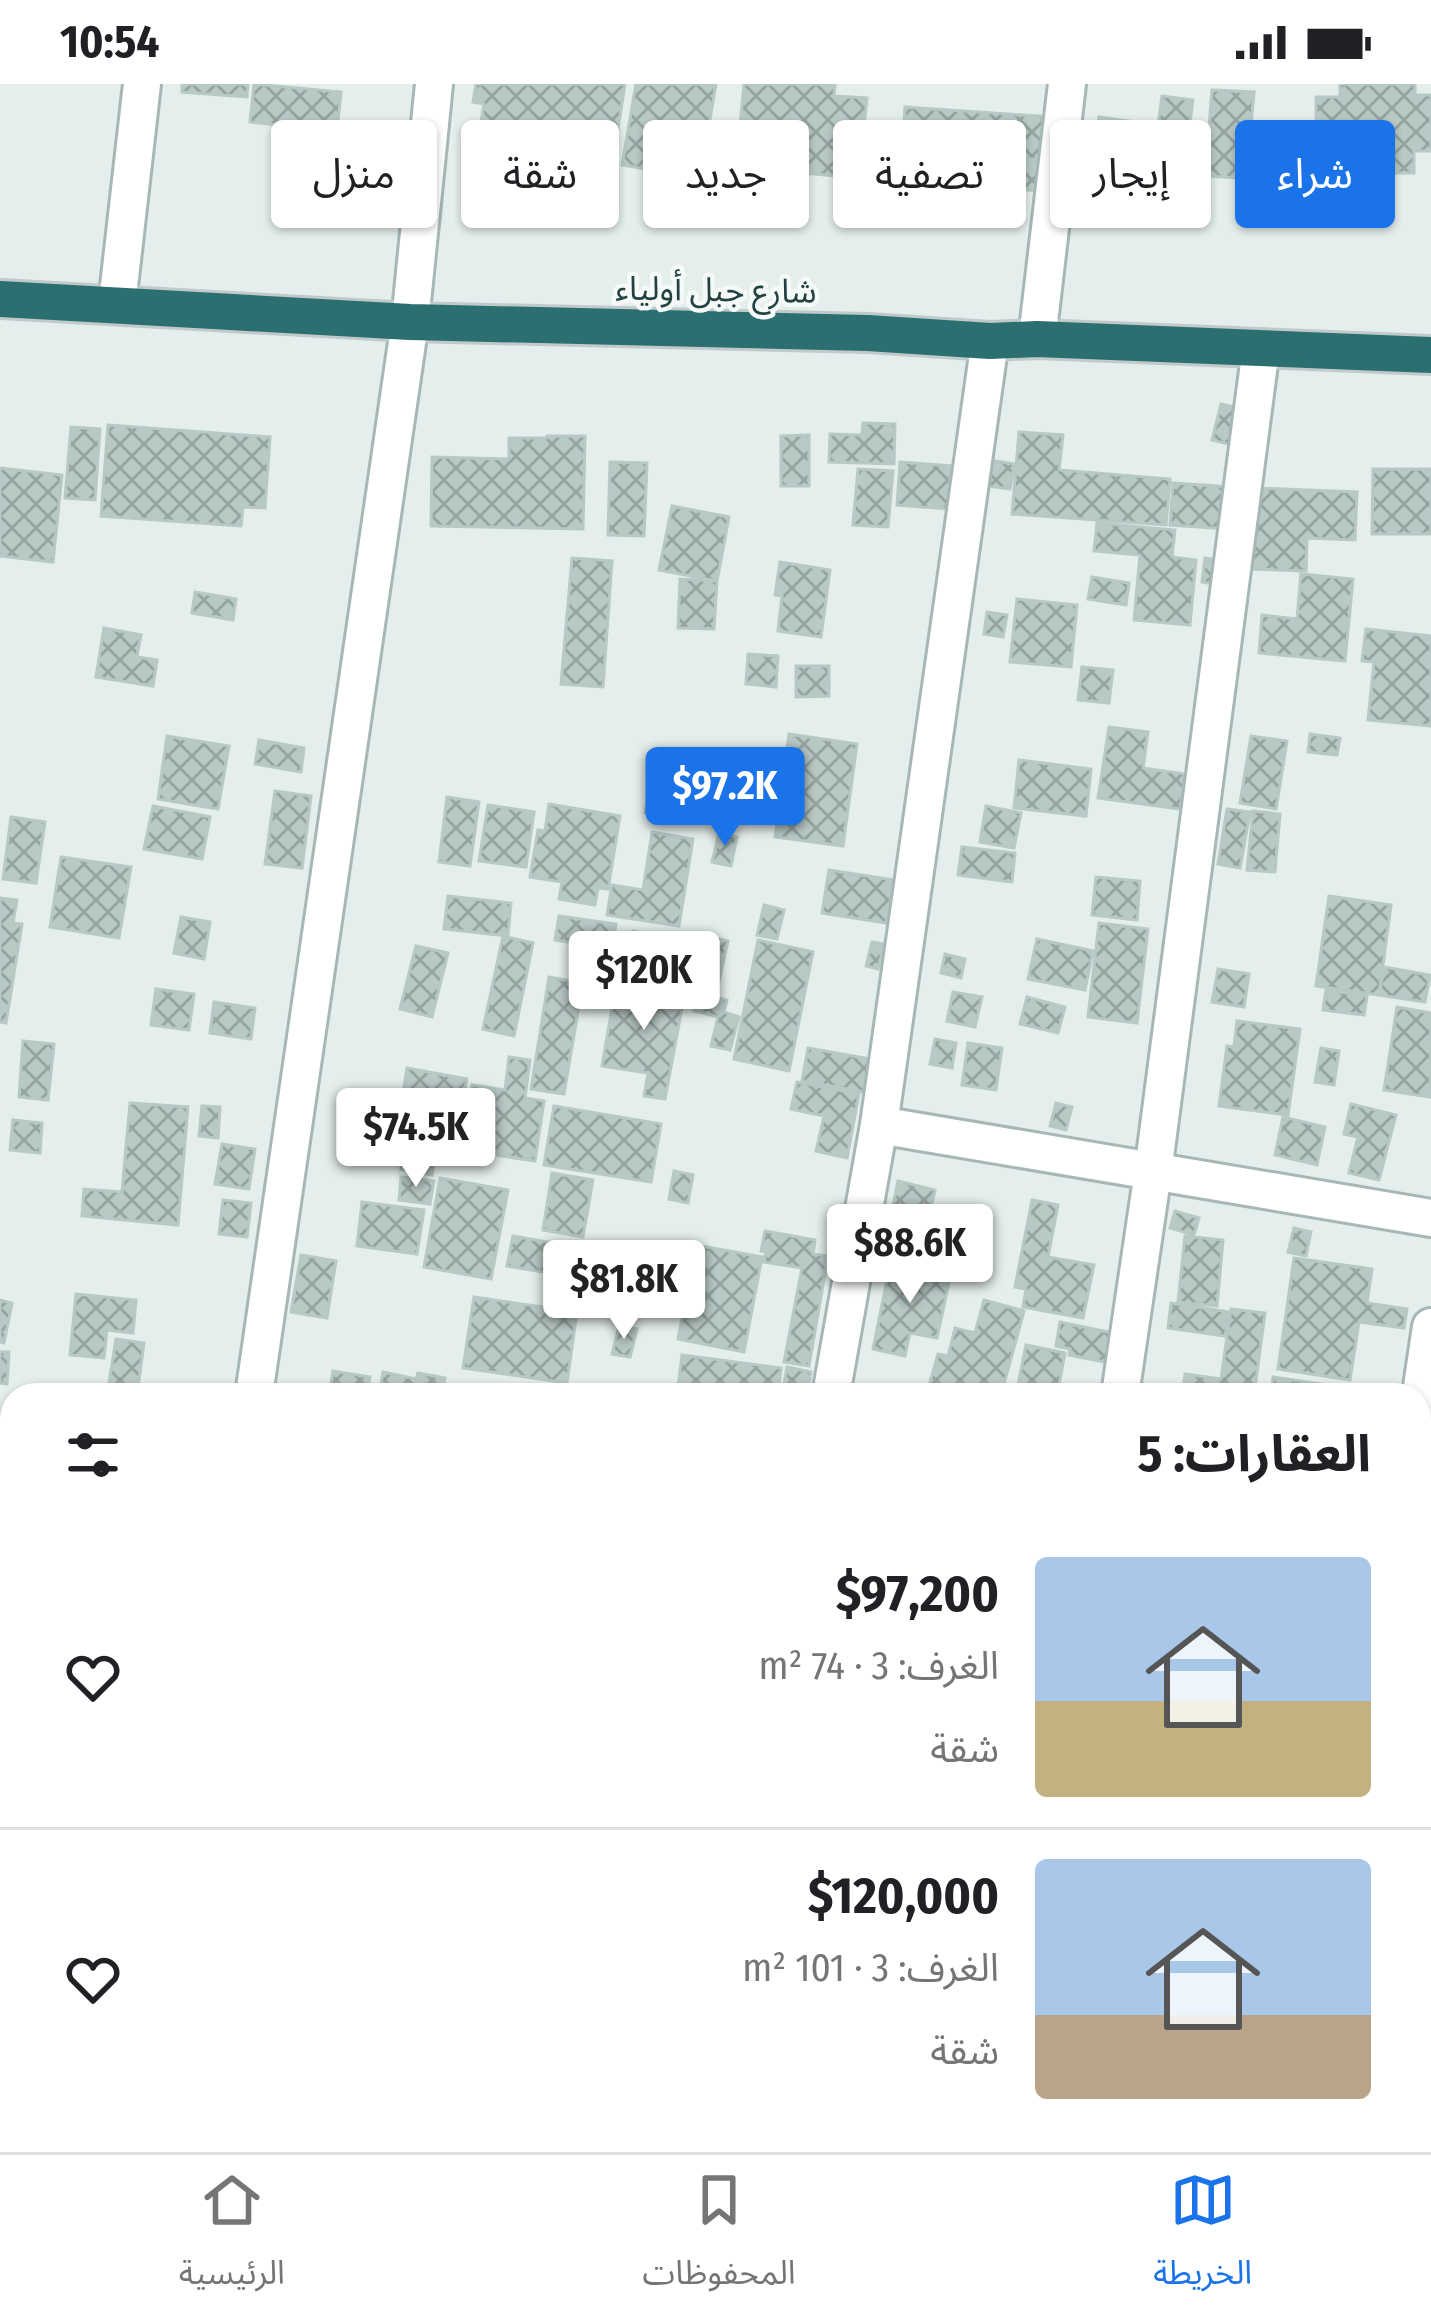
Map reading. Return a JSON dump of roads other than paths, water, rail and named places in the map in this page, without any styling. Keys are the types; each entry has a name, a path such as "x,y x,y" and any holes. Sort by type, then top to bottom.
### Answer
{"highway":[{"name":"شارع جبل أولياء","path":"0,299 410,322 868,333 1431,355"}],"street":[{"path":"117,304 142,84"},
{"path":"256,1383 410,322 434,84"},
{"path":"1037,339 1067,84"},
{"path":"833,1383 879,1125 990,341"},
{"path":"1122,1383 1261,348"},
{"path":"879,1125 1431,1218"},
{"path":"1423,1383 1431,1327"}]}
